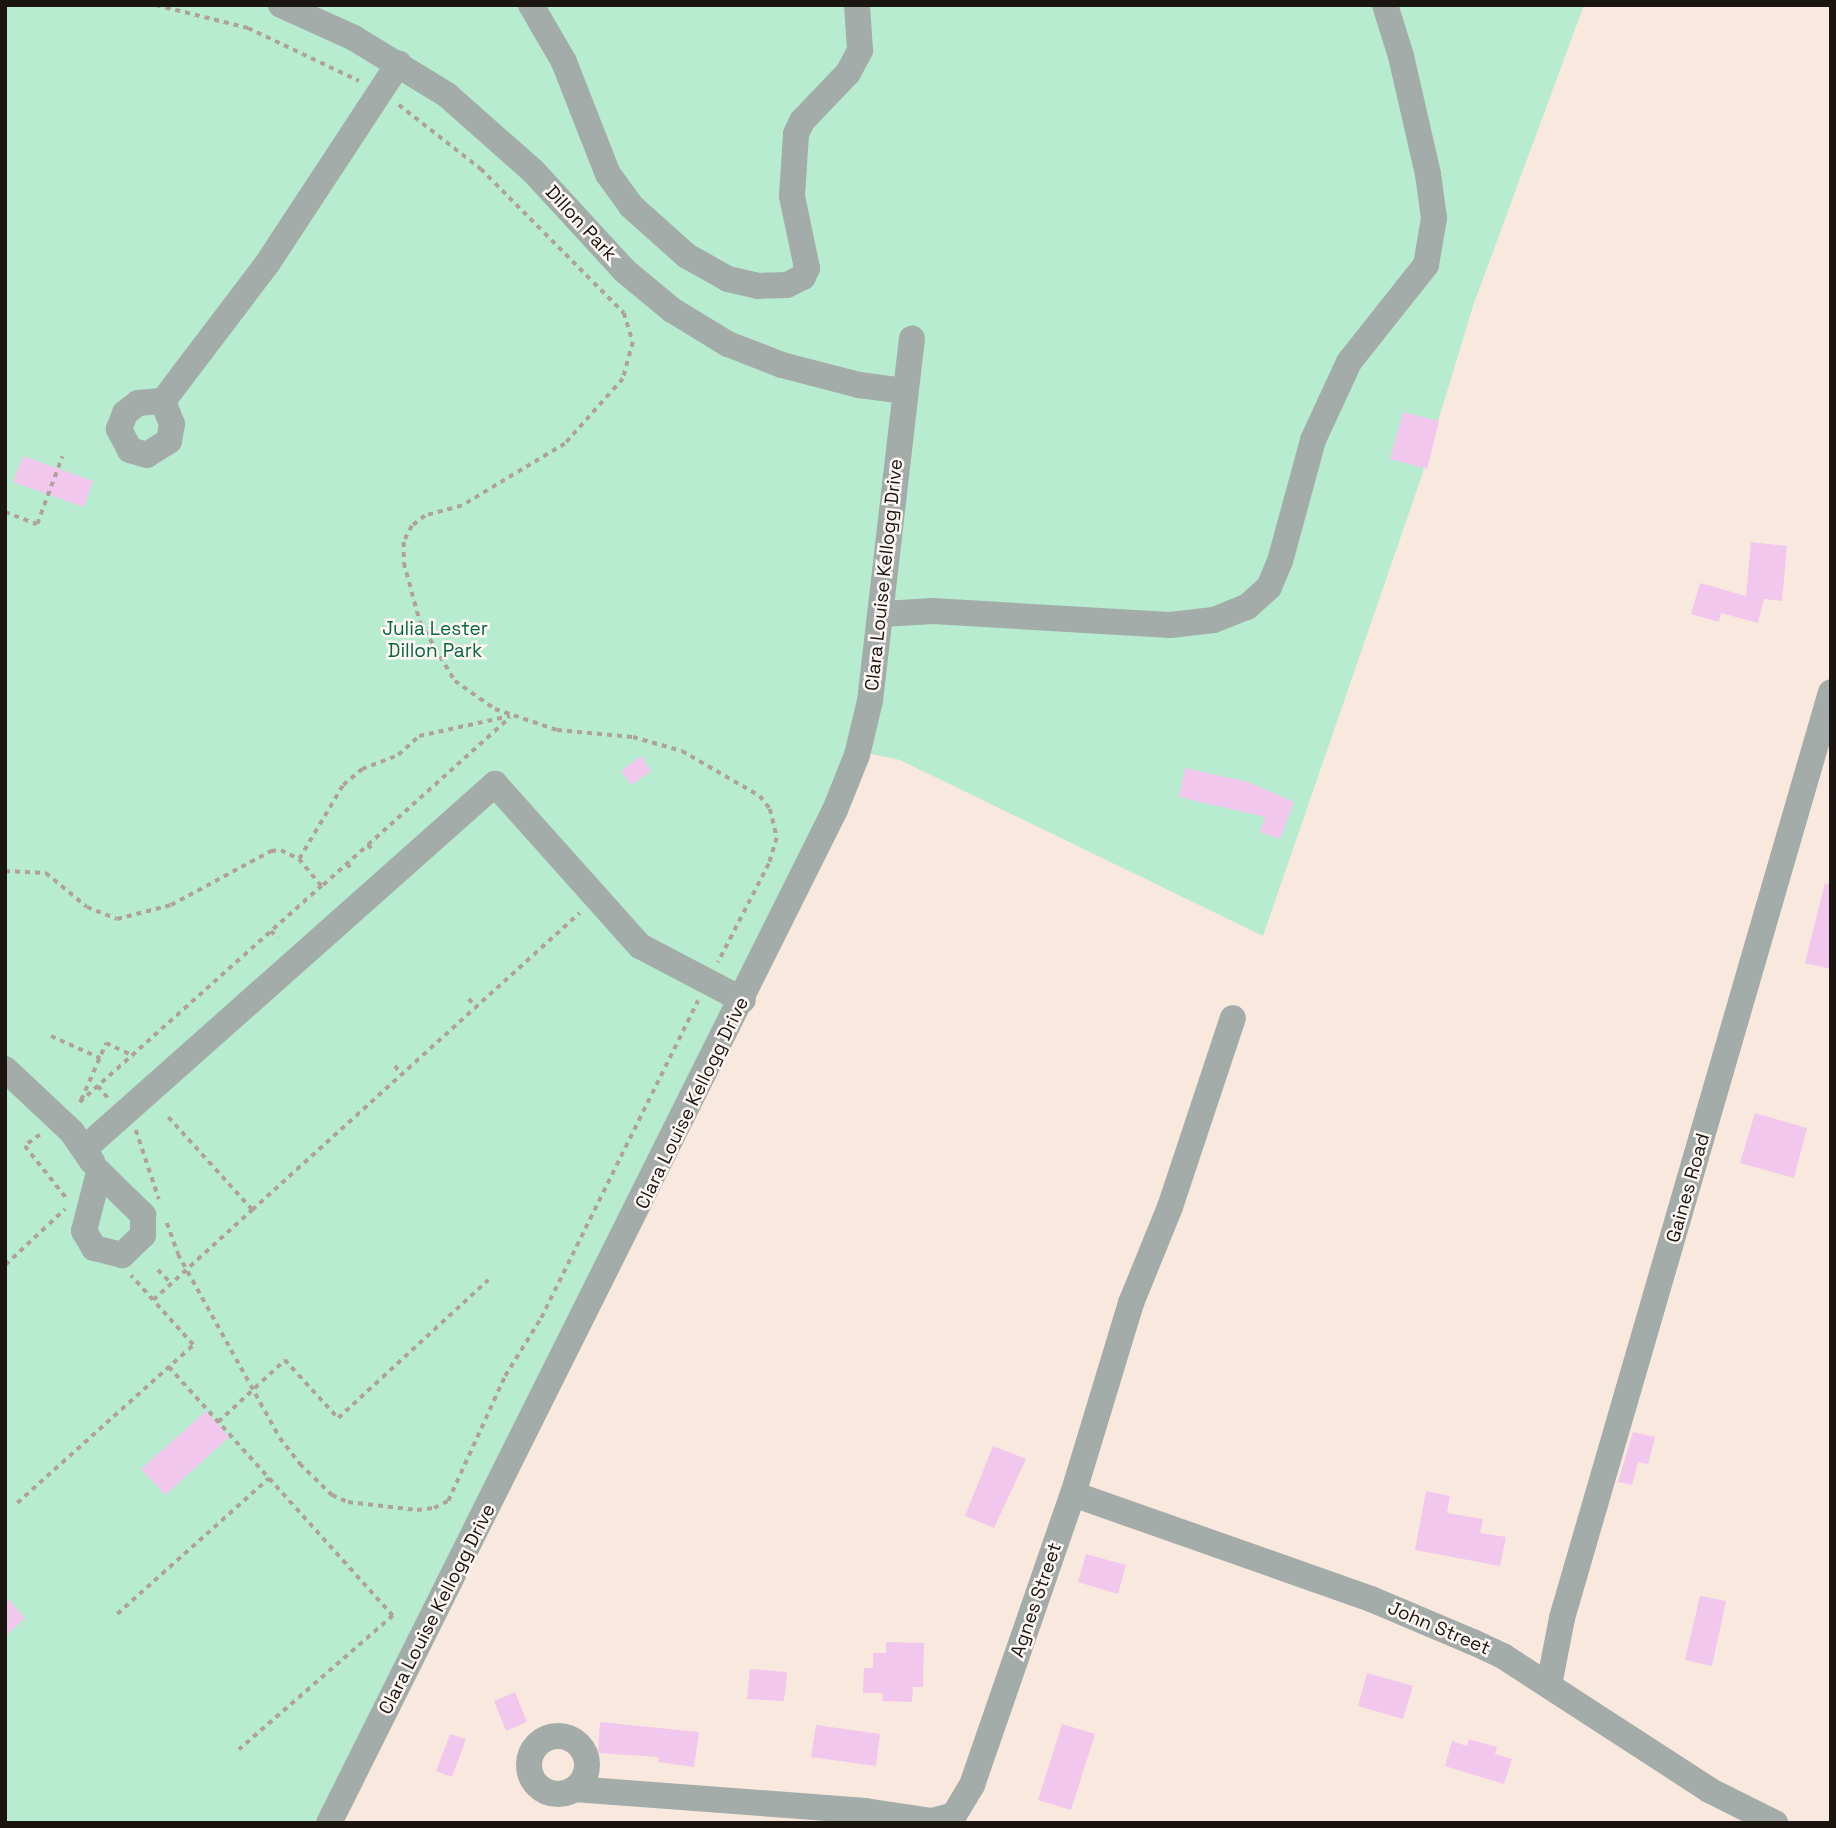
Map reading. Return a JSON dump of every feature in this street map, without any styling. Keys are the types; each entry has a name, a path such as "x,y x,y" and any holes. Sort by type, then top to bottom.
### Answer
{"street":[{"name":"Dillon Park","path":"281,5 399,63 489,131 625,271 672,310 728,344 782,365 859,385 904,391"},
{"path":"531,5 564,62 608,174 631,206 687,256 728,279 758,286 787,285 803,277 807,268 792,196 796,134 802,121 848,73 860,50 857,5"},
{"path":"883,614 933,611 1170,625 1214,620 1247,607 1269,587 1280,561 1313,440 1349,362 1426,265 1434,218 1428,174 1401,55 1385,5"},
{"path":"163,401 267,264 399,63"},
{"name":"Clara Louise Kellogg Drive","path":"329,1823 743,1000 835,810 857,755 883,614 904,391 912,338"},
{"name":"Gaines Road","path":"1549,1685 1562,1618 1831,692"},
{"path":"84,1149 495,783 640,946 743,1000"},
{"name":"Agnes Street","path":"574,1789 943,1821 954,1815 972,1786 1073,1494 1139,1280 1174,1194 1233,1018"},
{"path":"5,1069 59,1120 84,1149 99,1172"},
{"name":"John Street","path":"1073,1494 1371,1599 1493,1651 1709,1790 1775,1823"}],"path":[{"path":"5,512 37,524 62,457"},
{"path":"5,1265 61,1216 69,1202 26,1146 134,1056 512,716 419,736 398,755 362,769 342,785 299,859"},
{"path":"368,845 374,851"},
{"path":"5,871 46,873 87,907 117,919 171,905 271,851 281,850 299,859 323,886"},
{"path":"347,864 352,870"},
{"path":"153,1300 582,911"},
{"path":"271,931 278,938"},
{"path":"469,999 476,1007"},
{"path":"51,1036 100,1058"},
{"path":"80,1103 106,1043 134,1056"},
{"path":"395,1066 402,1074"},
{"path":"166,1115 252,1210"},
{"path":"61,1216 62,1229"},
{"path":"17,1503 193,1345 126,1270"},
{"path":"158,1270 171,1283"},
{"path":"218,1422 285,1360 338,1418 488,1280"},
{"path":"169,1367 393,1616 239,1750"},
{"path":"117,1614 269,1478"}],"green space":[{"name":"Julia Lester Dillon Park","path":"5,5 1584,5 1473,306 1420,481 1263,936 900,760 852,750 316,1823 5,1823"}],"building":[{"path":"1403,412 1439,421 1427,469 1390,459"},
{"path":"23,456 93,481 84,507 13,482"},
{"path":"1751,542 1787,546 1782,601 1764,599 1758,623 1721,613 1719,622 1691,614 1700,583 1746,596"},
{"path":"641,756 651,771 631,785 621,771"},
{"path":"1185,768 1248,782 1294,802 1280,839 1260,832 1265,817 1179,797"},
{"path":"1825,883 1831,884 1831,969 1805,963"},
{"path":"1755,1113 1807,1128 1794,1178 1740,1163"},
{"path":"206,1411 229,1437 165,1495 141,1469"},
{"path":"1633,1432 1655,1437 1648,1464 1638,1462 1632,1485 1618,1482"},
{"path":"993,1446 1026,1459 994,1528 965,1516"},
{"path":"1426,1491 1450,1496 1447,1513 1483,1519 1480,1533 1506,1537 1500,1566 1415,1550"},
{"path":"1086,1554 1126,1565 1118,1594 1078,1582"},
{"path":"5,1596 25,1618 5,1636"},
{"path":"1700,1596 1726,1601 1712,1666 1685,1660"},
{"path":"886,1642 924,1643 923,1687 913,1687 912,1702 882,1701 883,1693 863,1693 864,1668 873,1668 873,1653 886,1653"},
{"path":"750,1669 787,1672 784,1701 747,1699"},
{"path":"1367,1673 1413,1686 1403,1719 1358,1706"},
{"path":"515,1692 527,1722 506,1731 494,1701"},
{"path":"600,1722 699,1732 694,1767 658,1762 659,1757 598,1753"},
{"path":"1062,1724 1095,1734 1071,1810 1038,1800"},
{"path":"816,1725 880,1734 876,1766 811,1757"},
{"path":"450,1734 466,1739 452,1777 436,1771"},
{"path":"1469,1739 1497,1747 1495,1754 1512,1759 1504,1784 1445,1766 1452,1741 1467,1746"}]}
